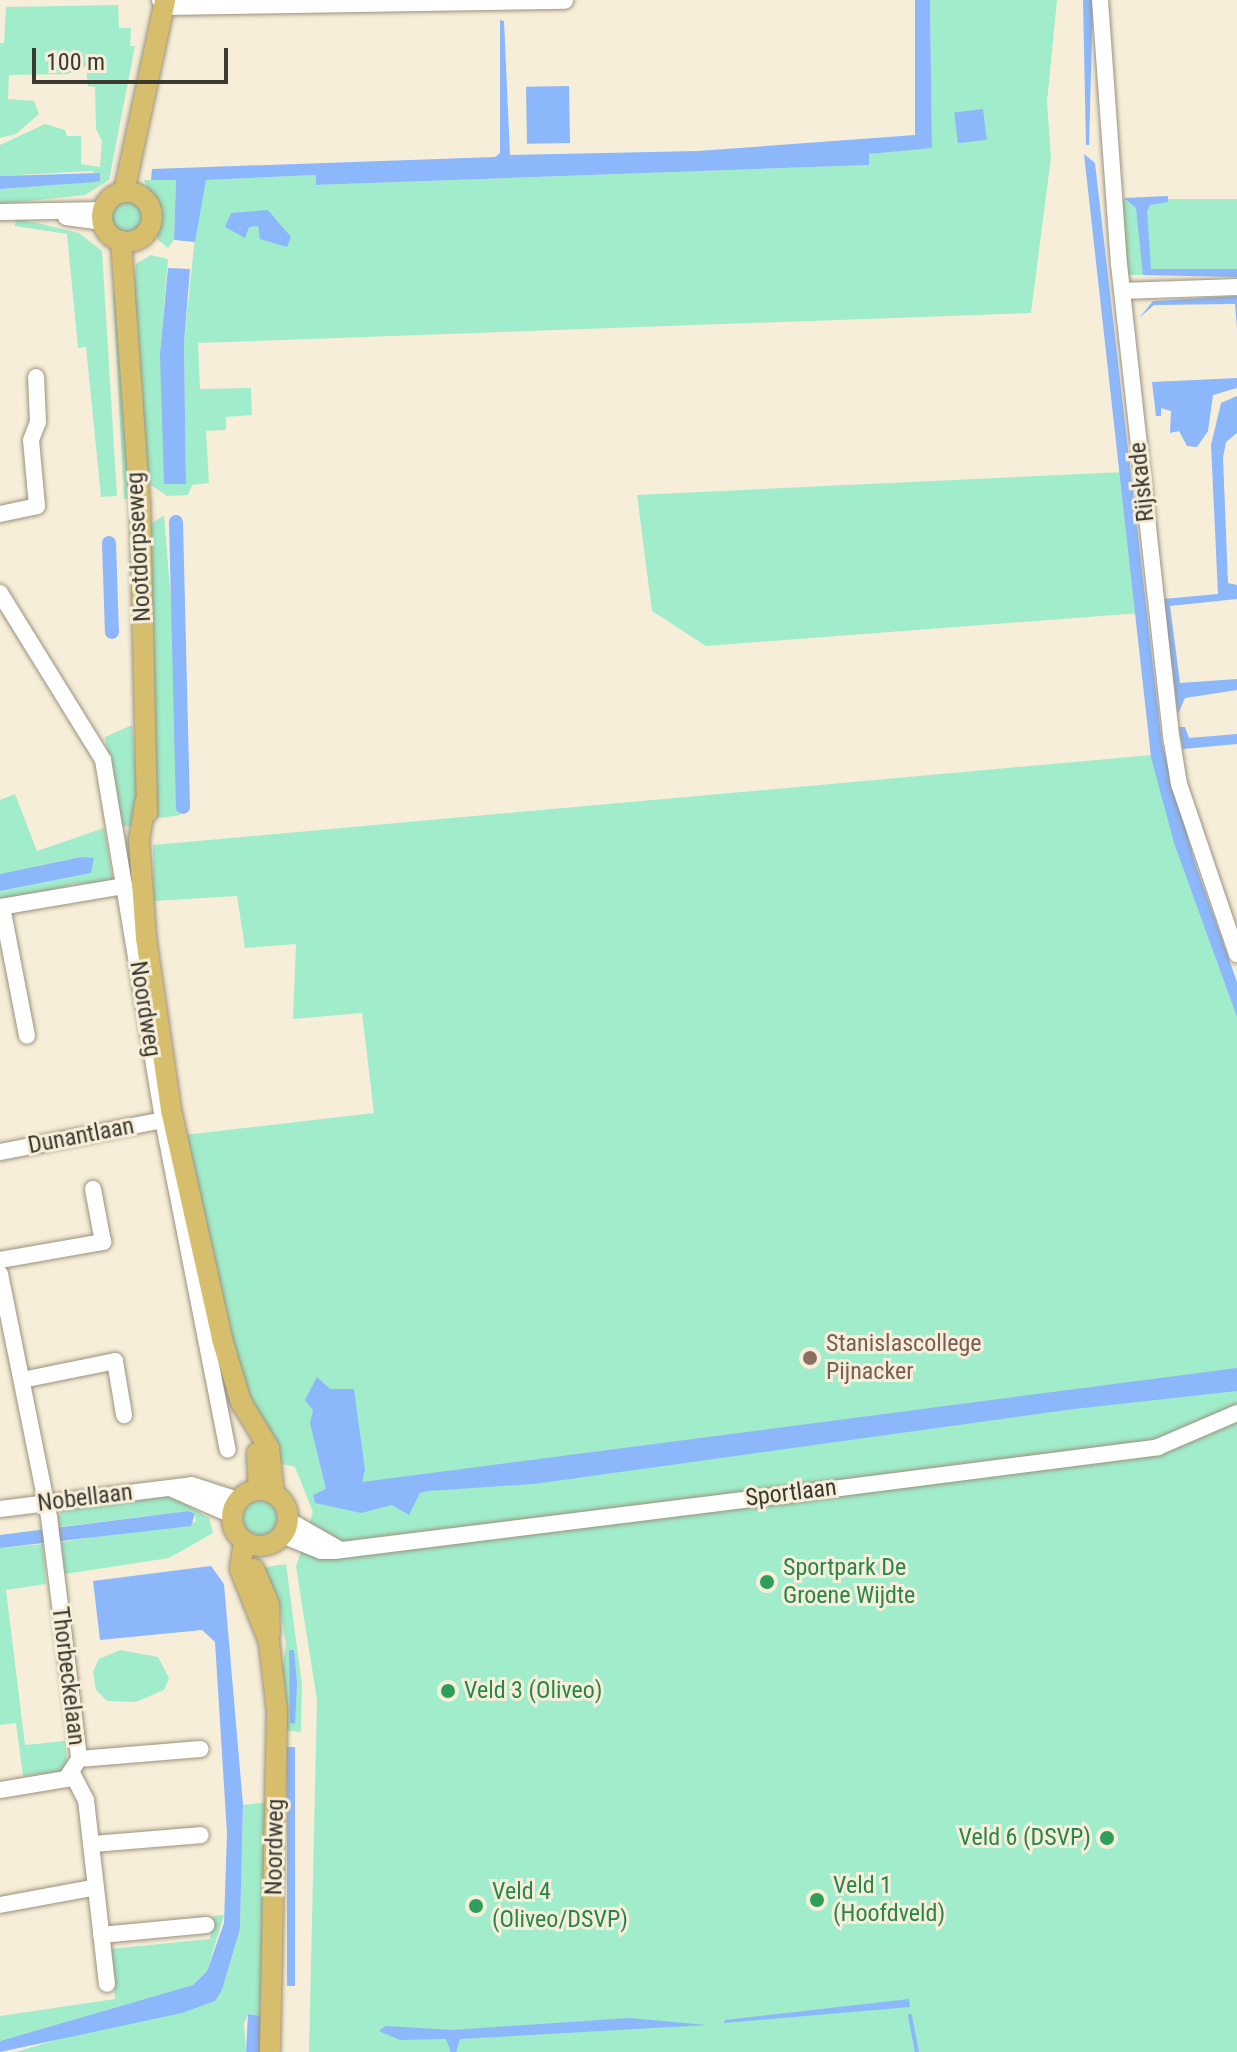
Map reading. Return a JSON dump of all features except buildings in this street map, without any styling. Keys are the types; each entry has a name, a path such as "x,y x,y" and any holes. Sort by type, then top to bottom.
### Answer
{"main road":[{"path":"131,193 149,204 152,221 145,235 127,241 103,216 131,193 161,2"},
{"name":"Nootdorpseweg","path":"127,241 130,416 140,503 145,803 139,840 144,872"},
{"name":"Noordweg","path":"144,872 152,991 188,1197 237,1390 269,1448 267,1492"},
{"path":"267,1492 285,1505 285,1528 252,1544 235,1507 267,1492"},
{"name":"Noordweg","path":"252,1544 254,1570 269,1605 269,1642 278,1735 270,2052"}],"street":[{"name":"Rijskade","path":"1100,0 1122,291 1173,749 1188,813 1237,954"},
{"path":"161,2 565,1"},
{"path":"0,212 37,211 103,216"},
{"path":"1122,291 1237,287"},
{"path":"0,514 37,506 31,440 38,422 36,377"},
{"name":"Noordweg","path":"0,593 98,746 163,1120 228,1450"},
{"path":"27,1036 1,907 124,886"},
{"name":"Dunantlaan","path":"0,1152 163,1120"},
{"path":"0,1260 103,1242 93,1189"},
{"name":"Thorbeckelaan","path":"0,1274 47,1510 76,1766 56,1783 0,1790"},
{"path":"22,1380 115,1361 124,1415"},
{"name":"Sportlaan","path":"285,1528 321,1551 339,1549 1158,1447 1237,1413"},
{"name":"Nobellaan","path":"0,1509 47,1510 192,1485 235,1507"},
{"path":"107,1984 92,1888 92,1844 86,1800 76,1766 201,1749"},
{"path":"92,1844 201,1835"},
{"path":"0,1905 92,1888"},
{"path":"101,1935 207,1925"}],"green space":[{"path":"930,0 1057,0 1047,102 1051,157 1031,313 198,343 200,389 251,388 252,415 226,417 226,430 206,431 209,483 192,485 188,495 167,496 145,481 132,311 136,264 151,255 168,259 160,352 186,483 184,343 198,207 206,180 316,175 317,185 868,165 869,154 932,147"},
{"path":"118,5 119,28 131,28 130,46 135,46 109,180 85,195 0,204 0,189 100,181 92,171 0,176 0,145 45,124 65,130 67,136 81,136 81,164 100,167 102,141 96,129 95,87 88,86 86,66 68,74 9,75 8,99 34,101 39,114 16,134 0,138 0,43 4,43 6,7"},
{"path":"144,180 176,180 174,240 168,248 157,239 157,214"},
{"path":"1122,199 1237,199 1237,275 1122,275"},
{"path":"127,202 133,203 141,211 141,223 133,231 127,232 121,231 113,223 112,217 113,211 121,203"},
{"path":"16,218 79,233 102,251 117,496 101,497 86,347 78,348 67,234 15,226"},
{"path":"113,292 119,292 134,499 124,499"},
{"path":"1124,472 1141,613 706,646 652,611 637,495"},
{"path":"164,515 178,687 180,815 153,819 147,527"},
{"path":"132,725 138,800 135,827 120,826 105,737"},
{"name":"Sportpark De Groene Wijdte","path":"1152,755 1237,1015 1237,2052 309,2052 317,1700 296,1567 313,1512 295,1467 279,1463 241,1388 184,1135 374,1113 362,1013 293,1019 296,944 245,948 237,896 153,901 153,845"},
{"path":"15,794 37,851 104,828 113,882 74,884 0,903 0,891 91,873 81,857 0,874 0,800"},
{"path":"172,1496 209,1518 213,1533 169,1558 65,1574 61,1542 196,1522 195,1514 188,1511 59,1527 58,1516 66,1508"},
{"path":"260,1501 272,1506 277,1518 272,1530 260,1535 248,1530 243,1518 248,1506"},
{"path":"43,1544 46,1584 6,1590 25,1745 65,1741 68,1771 23,1776 16,1723 0,1725 0,1548"},
{"path":"286,1564 302,1685 301,1732 284,1730 281,1677 286,1645 279,1602 274,1601 260,1568"},
{"path":"120,1650 158,1657 169,1678 164,1690 136,1702 107,1701 96,1690 93,1672 99,1659"},
{"path":"269,1802 261,2016 248,2014 244,2023 246,2052 16,2052 222,1990 240,1929 243,1805"},
{"path":"224,1915 207,1971 193,1985 0,2041 0,2016 115,1999 110,1949 210,1939 213,1916"}],"water":[{"path":"915,0 930,0 932,148 869,154 869,165 316,185 316,175 206,180 195,242 174,240 176,180 151,180 152,169 495,157 500,153 500,20 504,21 510,155 698,151 915,135"},
{"path":"1083,0 1093,0 1089,145 1086,145"},
{"path":"569,86 570,143 527,144 526,87"},
{"path":"983,109 987,140 958,143 954,113"},
{"path":"1084,154 1095,163 1162,744 1196,866 1237,982 1237,1017 1174,843 1151,757"},
{"path":"100,173 100,181 95,182 0,189 0,176"},
{"path":"1168,196 1168,202 1150,205 1147,211 1151,269 1237,269 1237,277 1143,275 1136,208 1124,198"},
{"path":"268,210 291,237 287,247 260,239 258,226 249,227 245,238 225,227 231,213"},
{"path":"168,268 190,269 184,343 186,484 164,484 160,353"},
{"path":"1237,296 1237,329 1235,304 1154,305 1139,318 1153,301"},
{"path":"1237,378 1237,388 1213,395 1208,431 1197,447 1187,446 1179,431 1170,433 1171,411 1161,408 1161,416 1156,416 1152,382"},
{"path":"1237,396 1237,433 1226,442 1223,458 1228,583 1237,585 1237,599 1170,606 1180,683 1237,679 1237,690 1185,698 1178,714 1163,599 1218,594 1211,445 1221,403"},
{"path":"1179,727 1185,727 1189,738 1237,734 1237,744 1183,749"},
{"path":"81,857 94,858 91,873 0,891 0,874"},
{"path":"1237,1368 1237,1391 1074,1409 534,1484 428,1491 420,1493 409,1515 392,1505 361,1513 315,1503 313,1495 326,1489 310,1423 313,1410 305,1400 317,1377 330,1389 354,1389 365,1470 362,1482"},
{"path":"188,1511 195,1514 191,1526 0,1548 0,1535"},
{"path":"211,1566 224,1584 243,1805 240,1929 222,1990 215,2001 182,2013 0,2052 0,2041 193,1985 207,1971 224,1923 227,1833 215,1642 202,1630 100,1640 93,1581"},
{"path":"289,1650 294,1650 297,1683 295,1724 290,1723"},
{"path":"287,1747 295,1747 295,1986 287,1986"},
{"path":"909,1999 910,2007 724,2023 725,2020"},
{"path":"248,2014 261,2016 261,2052 246,2052"},
{"path":"629,2018 707,2025 460,2039 456,2052 451,2052 446,2039 400,2040 379,2031 386,2026 452,2030"}],"waterway":[{"path":"176,522 183,807"},
{"path":"109,543 112,632"},
{"path":"910,2016 917,2052"}],"place":[{"name":"Stanislascollege Pijnacker","path":"810,1358"},
{"name":"Sportpark De Groene Wijdte","path":"767,1582"},
{"name":"Veld 3 (Oliveo)","path":"448,1691"},
{"name":"Veld 6 (DSVP)","path":"1107,1838"},
{"name":"Veld 1 (Hoofdveld)","path":"817,1900"},
{"name":"Veld 4 (Oliveo/DSVP)","path":"476,1906"}]}
